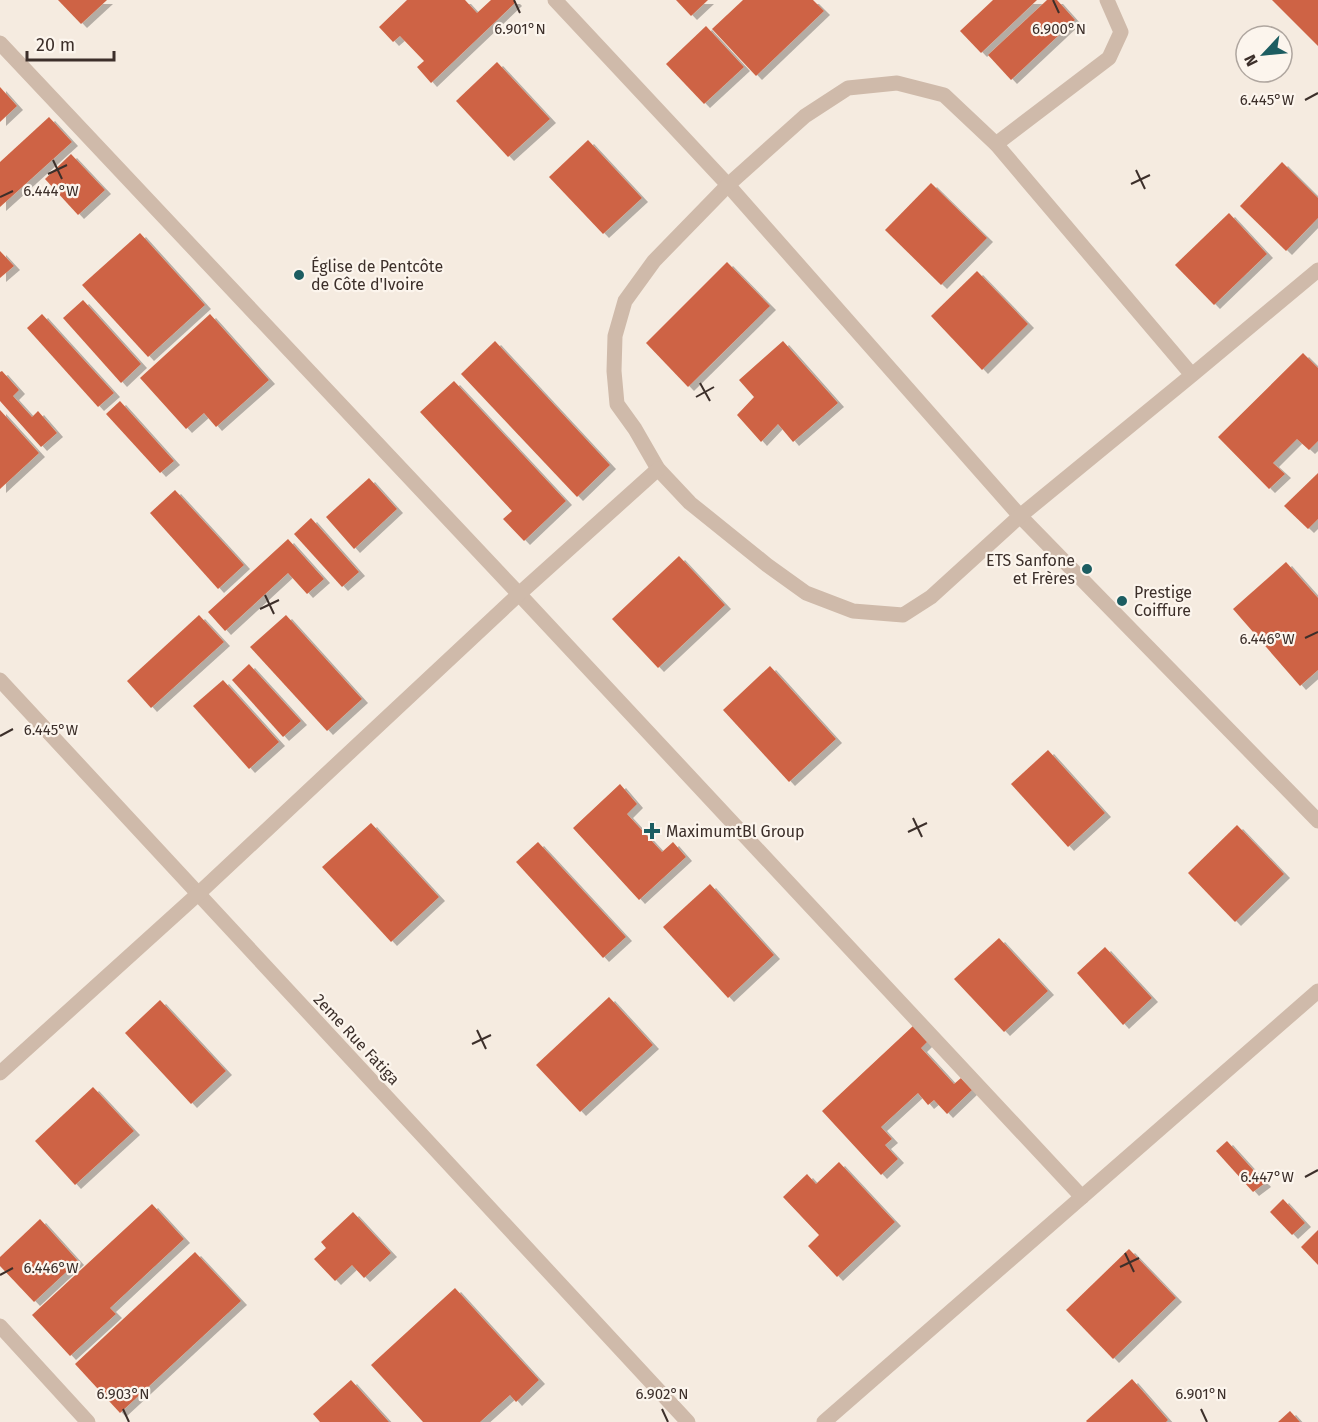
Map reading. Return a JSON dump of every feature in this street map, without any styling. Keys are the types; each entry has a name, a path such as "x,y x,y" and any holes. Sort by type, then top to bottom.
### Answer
{"street":[{"path":"555,0 728,184 1020,516 1318,821"},
{"path":"996,144 1109,58 1121,32 1107,0"},
{"path":"0,43 1082,1197"},
{"path":"1192,375 996,144 944,95 897,83 848,88 805,116 728,184 654,261 625,301 615,336 614,371 617,404 635,429 658,469 690,503 806,593 853,611 903,615 931,597 1020,516 1192,375 1318,270"},
{"path":"0,1073 198,894 519,594 658,469"},
{"name":"2eme Rue Fatiga","path":"0,680 688,1422"},
{"path":"824,1422 1318,991"},
{"path":"0,1326 88,1422"}],"building":[{"path":"58,0 107,0 81,24"},
{"path":"407,0 465,0 477,13 491,0 514,0 516,2 431,83 417,67 424,61 400,36 393,42 379,27"},
{"path":"676,0 708,0 691,16"},
{"path":"743,0 813,0 824,11 756,76 712,29"},
{"path":"993,0 1037,0 981,53 960,31"},
{"path":"1047,0 1057,0 1075,20 1011,80 988,55"},
{"path":"1272,0 1318,0 1318,46"},
{"path":"706,26 744,67 704,104 666,64"},
{"path":"497,62 550,119 508,157 456,101"},
{"path":"0,87 17,106 0,122"},
{"path":"49,117 72,142 0,207 0,162"},
{"path":"588,140 642,198 603,234 549,177"},
{"path":"71,154 105,190 78,215 45,179"},
{"path":"1282,162 1318,198 1318,218 1286,251 1240,206"},
{"path":"931,183 987,238 941,285 885,230"},
{"path":"1229,213 1267,254 1214,305 1175,265"},
{"path":"140,233 205,305 148,357 82,285"},
{"path":"0,251 14,266 0,278"},
{"path":"727,262 770,306 688,387 646,343"},
{"path":"977,271 1028,324 982,370 931,316"},
{"path":"83,300 141,364 121,383 63,318"},
{"path":"42,314 114,393 98,407 27,328"},
{"path":"210,314 269,380 216,427 204,413 186,429 140,378"},
{"path":"495,341 610,465 577,497 461,374"},
{"path":"783,341 838,403 793,442 778,424 761,442 737,415 754,397 739,380"},
{"path":"1303,353 1318,368 1318,441 1309,450 1297,439 1273,463 1285,474 1269,489 1218,437"},
{"path":"2,371 19,390 13,396 32,417 38,411 57,433 41,447 0,401 0,372"},
{"path":"454,381 566,501 524,541 503,519 512,511 420,412"},
{"path":"120,401 174,461 160,473 106,414"},
{"path":"0,410 39,453 0,489"},
{"path":"1318,473 1318,519 1308,529 1284,506"},
{"path":"369,478 397,509 354,549 326,517"},
{"path":"175,490 244,565 218,589 150,513"},
{"path":"311,518 359,572 342,587 294,534"},
{"path":"288,539 324,579 307,594 288,573 225,631 208,612"},
{"path":"679,556 725,605 658,668 612,619"},
{"path":"1286,562 1318,598 1318,670 1300,686 1233,609"},
{"path":"199,615 224,642 151,708 127,681"},
{"path":"286,615 362,699 327,731 250,647"},
{"path":"249,664 301,721 283,737 232,680"},
{"path":"770,666 836,739 789,782 723,710"},
{"path":"223,680 279,742 249,769 193,706"},
{"path":"1048,750 1105,813 1068,847 1011,784"},
{"path":"620,784 637,804 627,814 662,852 673,842 686,857 639,900 573,828"},
{"path":"371,823 439,897 391,942 322,867"},
{"path":"1237,825 1284,874 1235,922 1188,873"},
{"path":"538,842 626,937 603,958 516,862"},
{"path":"710,884 774,955 728,998 663,927"},
{"path":"999,938 1048,991 1004,1032 954,979"},
{"path":"1105,947 1152,998 1123,1025 1077,973"},
{"path":"609,997 653,1045 580,1112 536,1065"},
{"path":"160,1000 226,1071 191,1104 125,1033"},
{"path":"913,1026 927,1042 921,1048 954,1084 961,1078 972,1090 947,1114 934,1100 928,1105 918,1093 881,1127 892,1139 885,1145 898,1159 881,1175 822,1111"},
{"path":"93,1087 134,1131 75,1185 35,1141"},
{"path":"1227,1141 1265,1183 1253,1192 1216,1151"},
{"path":"839,1162 895,1222 837,1277 808,1246 819,1235 783,1197 807,1174 816,1184"},
{"path":"1283,1199 1305,1223 1292,1235 1270,1212"},
{"path":"152,1204 184,1239 110,1308 116,1314 70,1356 32,1315"},
{"path":"353,1212 391,1253 364,1278 352,1265 335,1281 314,1259 326,1248 321,1242"},
{"path":"40,1219 78,1261 34,1302 0,1266 0,1257"},
{"path":"1318,1230 1318,1265 1301,1247"},
{"path":"1129,1249 1176,1298 1113,1359 1066,1310"},
{"path":"195,1252 241,1301 120,1413 75,1364"},
{"path":"455,1288 539,1380 516,1402 510,1395 480,1422 423,1422 371,1365"},
{"path":"1132,1379 1168,1420 1166,1422 1086,1421"},
{"path":"351,1380 389,1422 320,1422 313,1414"},
{"path":"1290,1411 1300,1422 1278,1422"}],"place":[{"name":"Église de Pentcôte de Côte d'Ivoire","path":"299,275"},
{"name":"ETS Sanfone et Frères","path":"1087,569"},
{"name":"Prestige Coiffure","path":"1122,601"},
{"name":"MaximumtBl Group","path":"652,831"}]}
